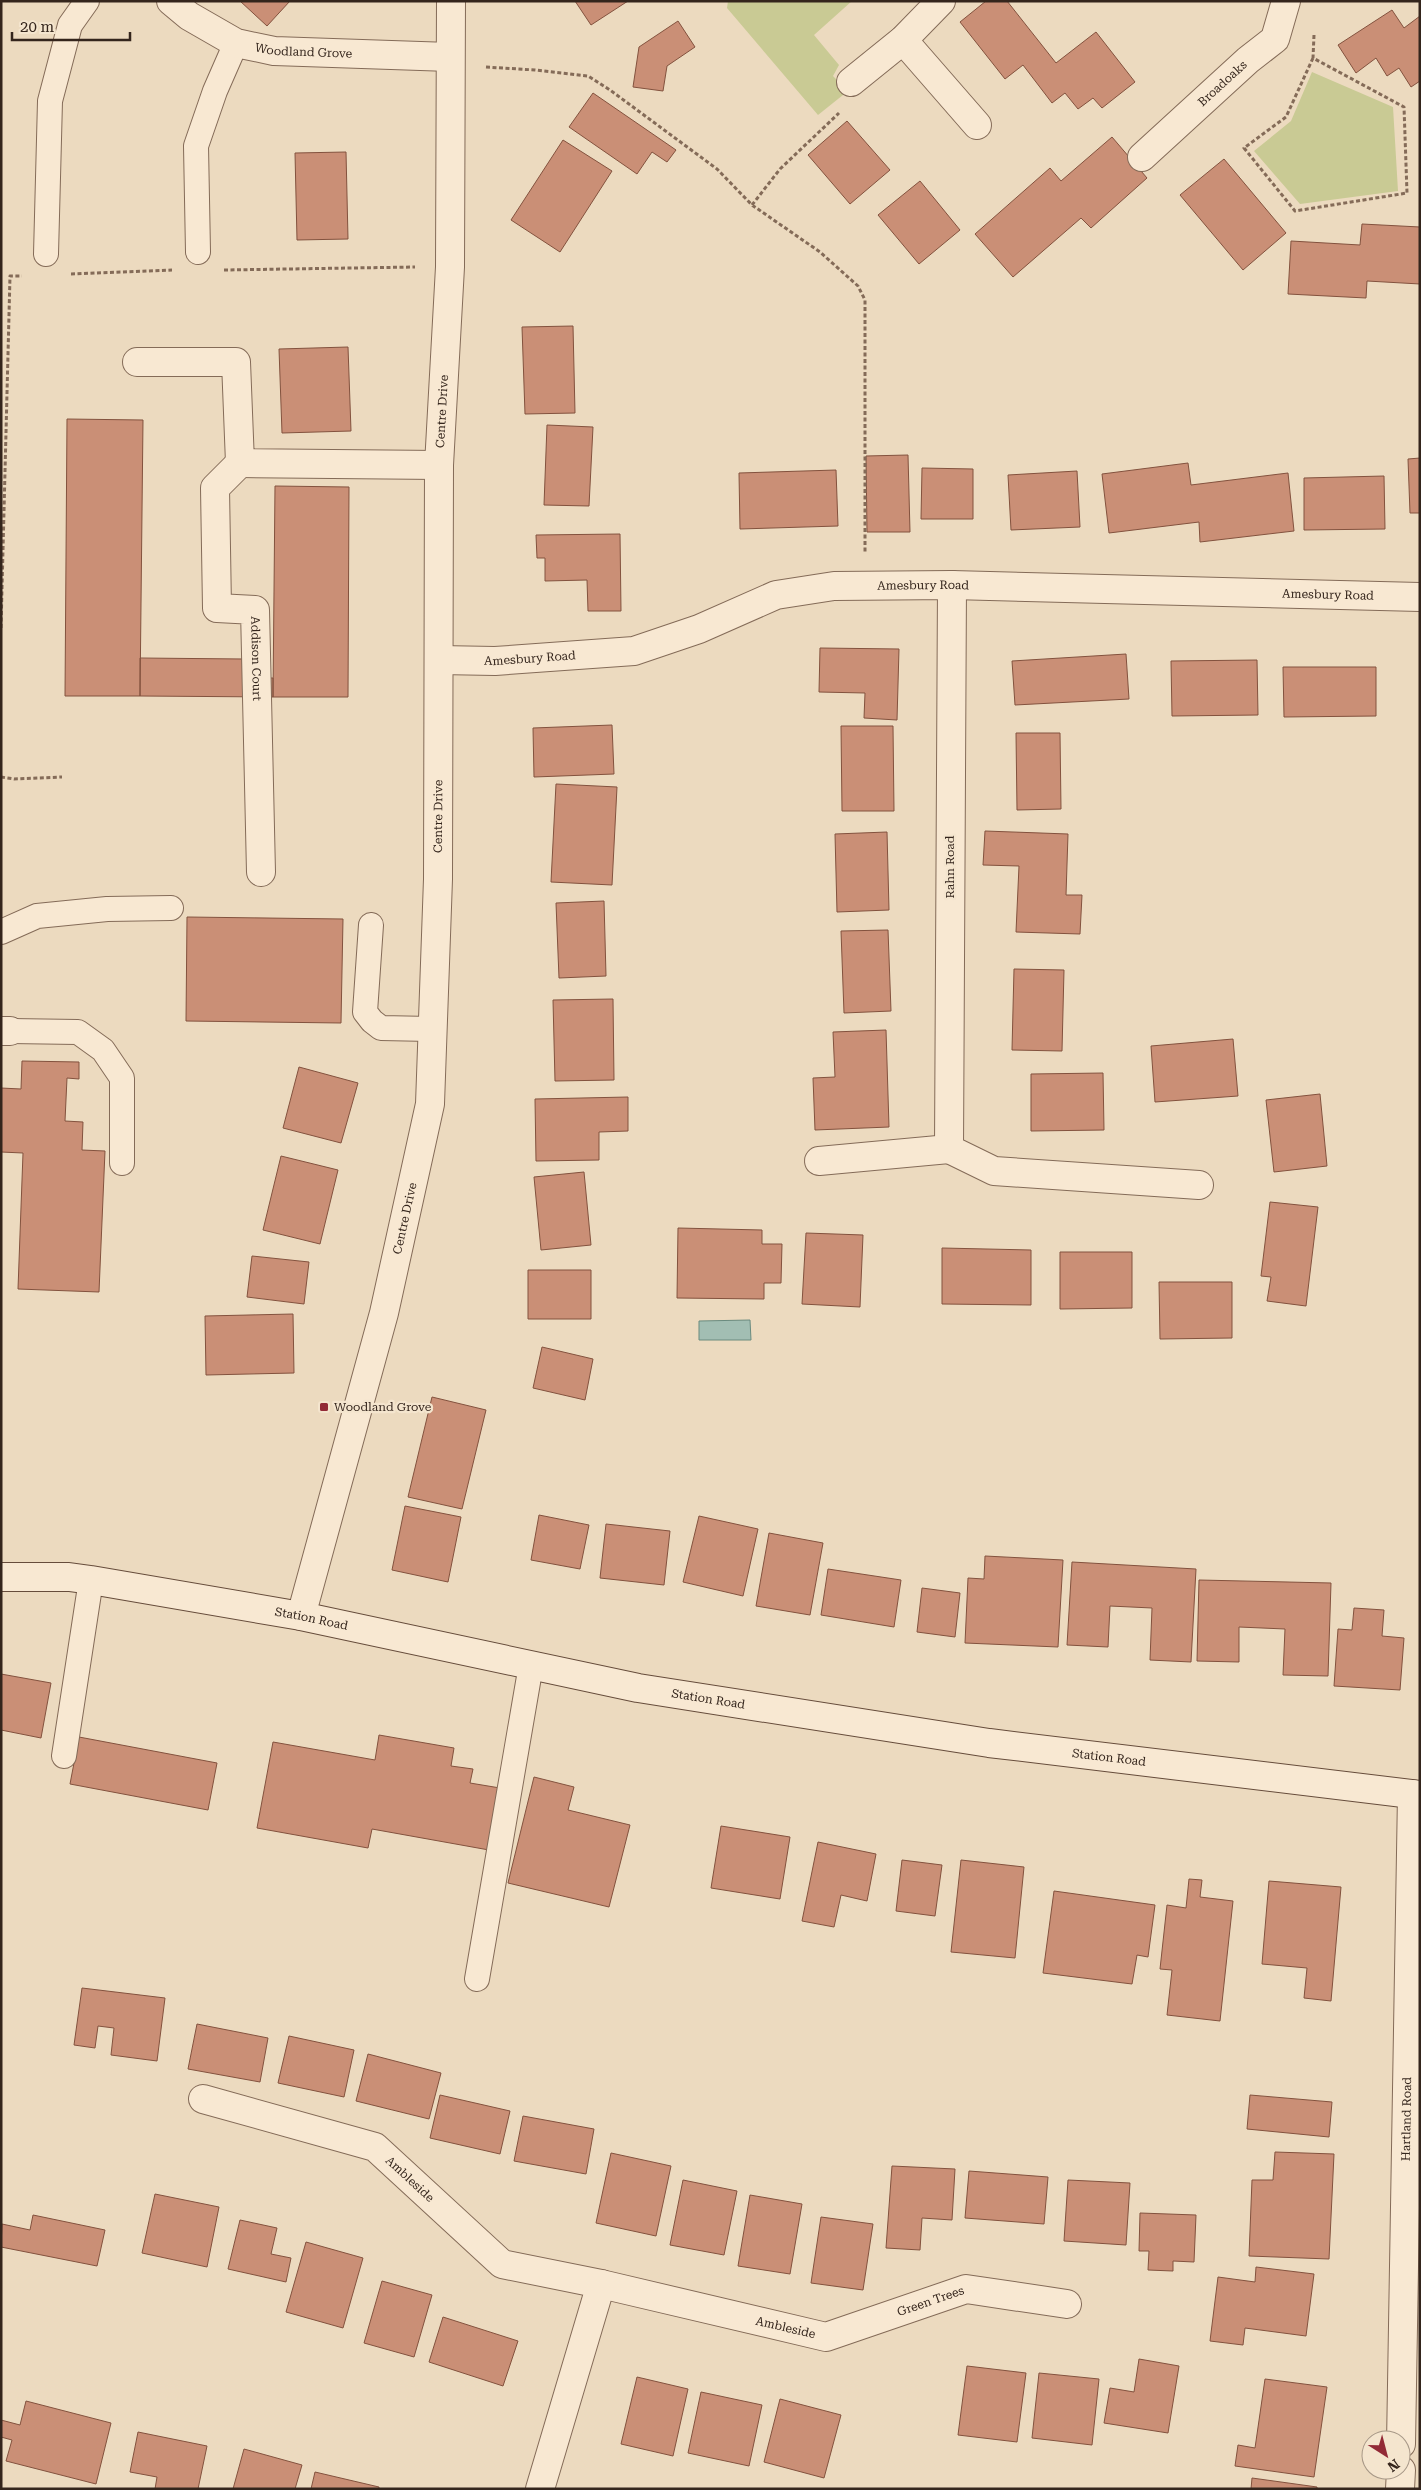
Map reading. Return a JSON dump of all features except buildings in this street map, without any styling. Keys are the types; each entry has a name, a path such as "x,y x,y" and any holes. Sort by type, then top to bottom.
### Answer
{"street":[{"name":"Woodland Grove","path":"171,1 189,16 236,43 274,51 450,61"},
{"name":"Centre Drive","path":"301,1616 388,1294 430,1104 438,879 439,465 450,267 451,1"},
{"path":"851,82 903,40 941,1"},
{"name":"Broadoaks","path":"1142,156 1248,60 1275,39 1286,4"},
{"path":"903,40 977,125"},
{"path":"137,362 236,362 240,462 439,465"},
{"name":"Addison Court","path":"240,462 214,488 217,608 255,610 261,872"},
{"name":"Amesbury Road","path":"439,660 496,662 634,651 699,629 776,595 834,586 952,586 1420,597"},
{"name":"Rahn Road","path":"949,1149 952,586"},
{"path":"819,1161 949,1149 994,1171 1199,1185"},
{"name":"Station Road","path":"1,1576 69,1577 301,1616 638,1688 989,1742 1416,1794"},
{"name":"Hartland Road","path":"1401,2430 1416,1794"},
{"name":"Ambleside","path":"203,2099 375,2148 502,2264 600,2284 826,2337"},
{"path":"540,2489 600,2284"},
{"name":"Green Trees","path":"826,2337 966,2289 1067,2304"}],"lane":[{"path":"46,254 50,101 70,24 87,1"},
{"path":"198,252 196,146 215,91 236,43"},
{"path":"1,932 38,916 106,909 170,908"},
{"path":"371,925 365,1012 372,1021 382,1028 432,1029"},
{"path":"5,1031 78,1032 103,1050 122,1078 122,1163"},
{"path":"64,1756 91,1580"},
{"path":"477,1979 531,1665"}],"path":[{"path":"1286,4 1314,14 1313,58 1286,117 1244,148 1295,211 1407,193 1404,107 1313,58"},
{"path":"450,61 588,76 718,169 752,205 820,252 858,286 865,300 864,586"},
{"path":"752,205 780,169 840,113"},
{"path":"222,270 450,267"},
{"path":"67,274 182,270"},
{"path":"1,628 10,276 29,276"},
{"path":"1,776 14,779 62,776"}],"green space":[{"path":"728,1 852,1 814,35 839,65 833,76 848,91 818,115 727,8"},
{"path":"1312,72 1393,107 1398,191 1300,204 1254,151 1291,121"}],"shaded area":[{"path":"750,1320 751,1340 699,1340 699,1321"}],"place":[{"name":"Woodland Grove","path":"324,1407"}]}
